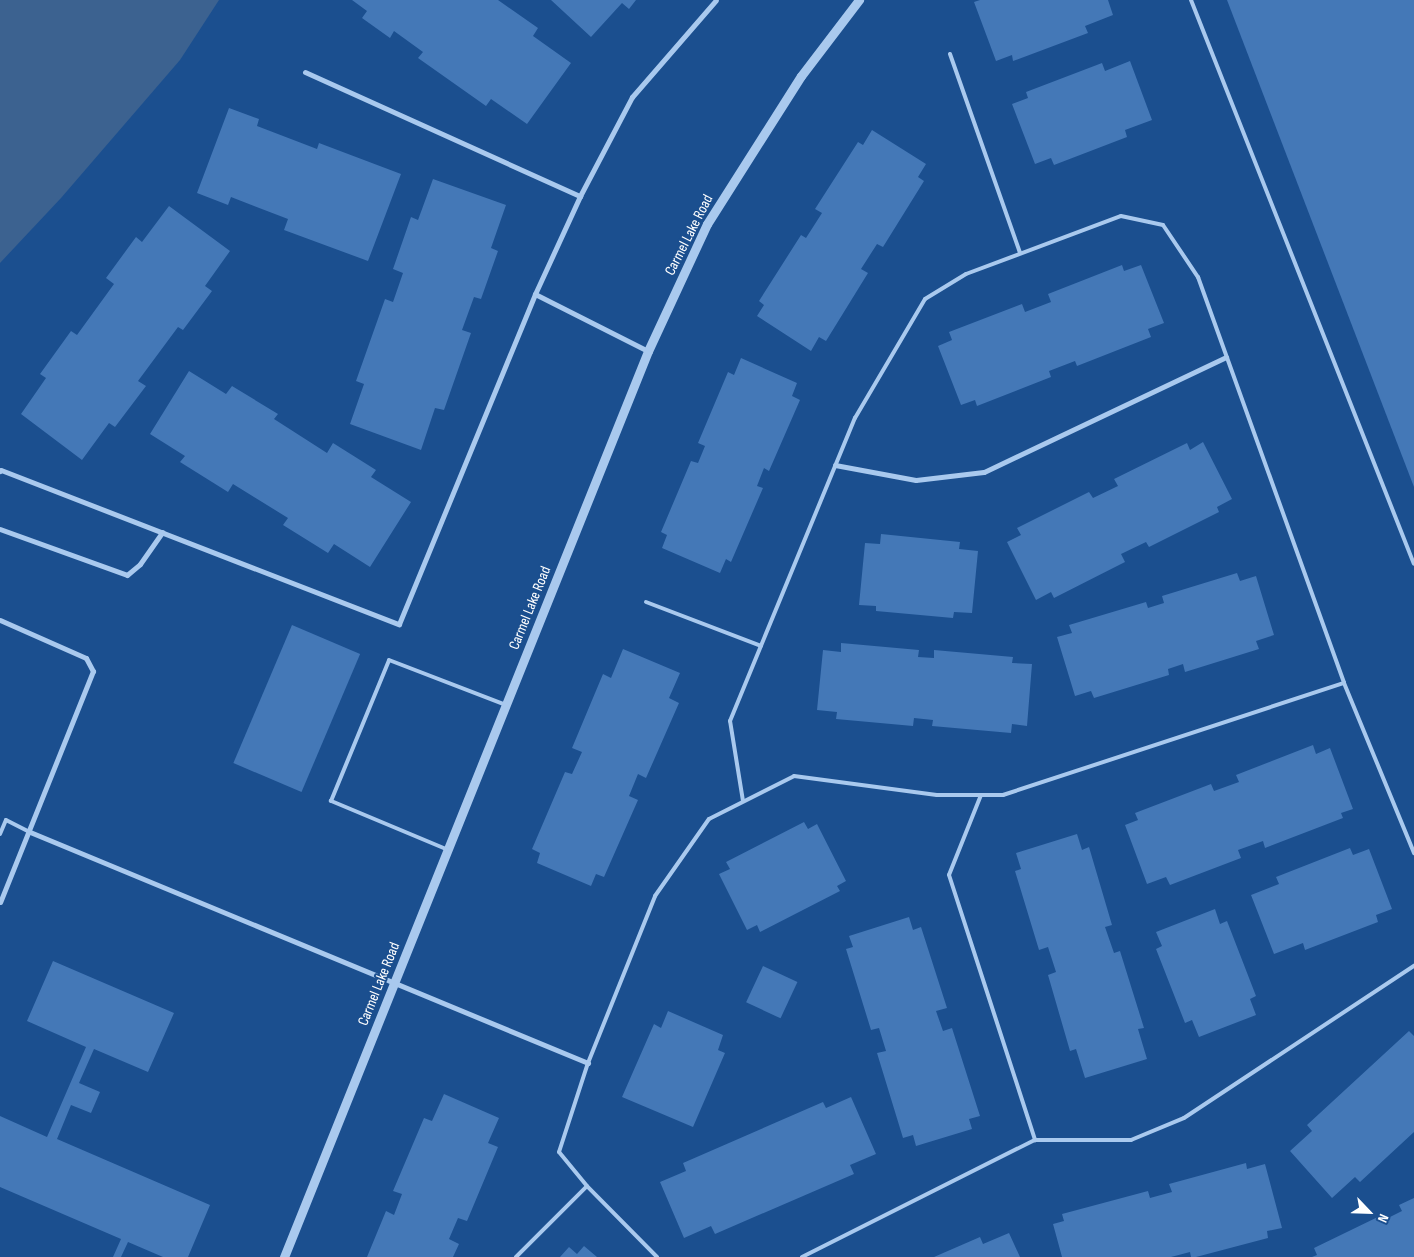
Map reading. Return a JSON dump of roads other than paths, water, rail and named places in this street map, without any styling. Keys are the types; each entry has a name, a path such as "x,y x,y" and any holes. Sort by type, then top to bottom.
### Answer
{"street":[{"path":"0,471 399,624 535,294 580,196 632,97 716,0"},
{"name":"Carmel Lake Road","path":"284,1257 648,352 707,224 801,76 859,0"},
{"path":"305,72 580,196"},
{"path":"535,294 648,352"},
{"path":"835,465 916,480 984,472 1226,357"},
{"path":"0,530 127,575 140,564 162,532"},
{"path":"0,620 86,658 93,671 30,832 0,902"},
{"path":"30,832 588,1063"}],"lane":[{"path":"1191,0 1414,564"},
{"path":"950,54 1020,253"},
{"path":"743,801 730,721 854,418 925,298 966,274 1120,216 1163,225 1198,278 1344,682 1414,853"},
{"path":"646,602 761,646"},
{"path":"448,850 331,801 389,660 506,705"},
{"path":"657,1257 587,1186 560,1152 588,1063 655,896 709,819 794,776 938,795 1003,795 1344,682"},
{"path":"981,795 949,875 1035,1140"},
{"path":"0,834 6,820 30,832"},
{"path":"802,1257 1035,1140 1131,1140 1184,1118 1414,966"},
{"path":"516,1257 587,1186"}],"water":[{"path":"0,0 219,0 180,60 61,198 0,263"}]}
